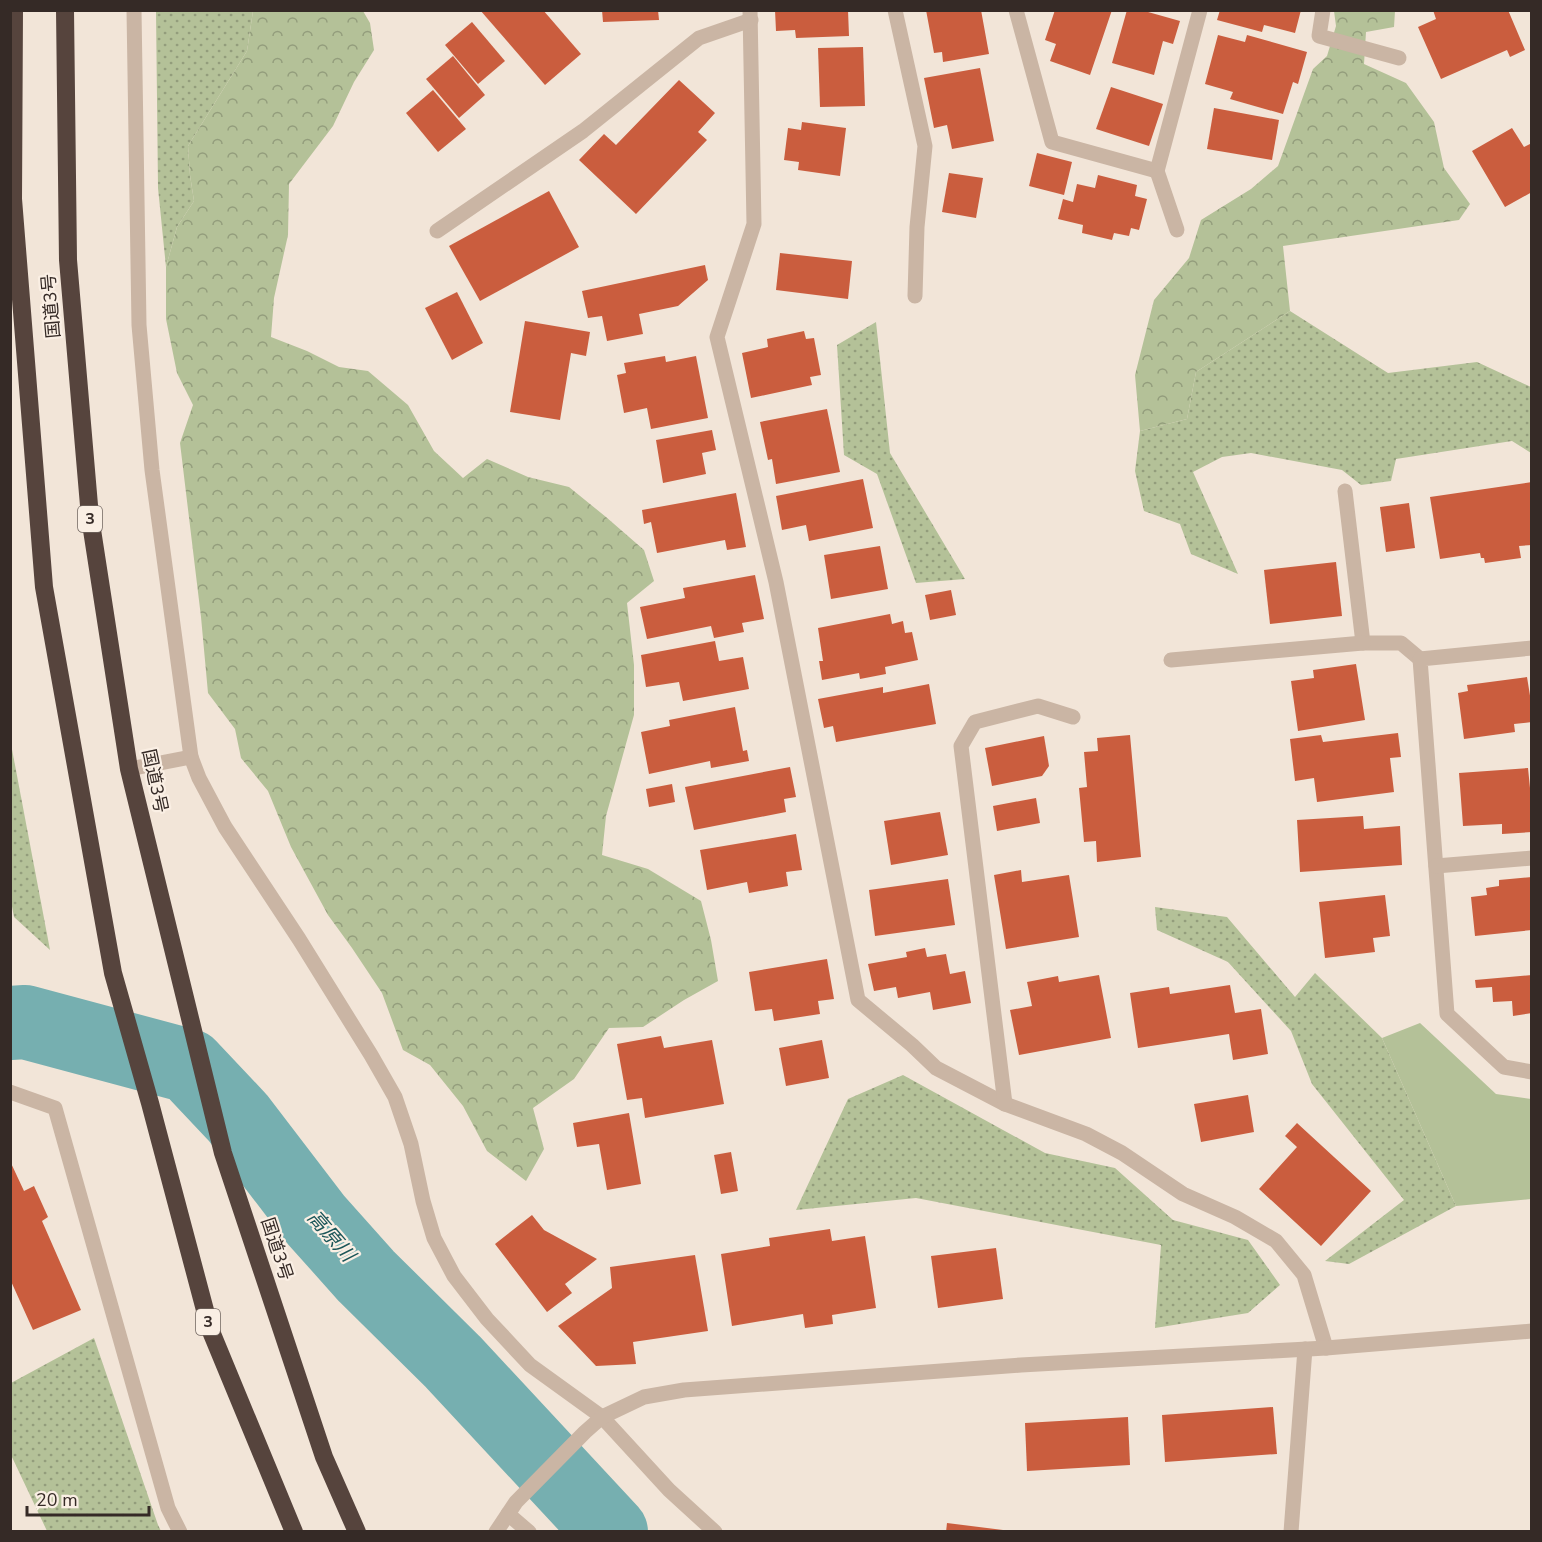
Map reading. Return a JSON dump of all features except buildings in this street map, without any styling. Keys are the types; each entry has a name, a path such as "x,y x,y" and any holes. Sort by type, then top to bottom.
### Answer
{"highway":[{"name":"国道3号","path":"14,10 13,200 44,587 113,973 210,1329 294,1532"},
{"name":"国道3号","path":"65,10 69,272 90,517 129,768 223,1153 324,1457 357,1532"}],"street":[{"path":"134,10 140,325 152,470 191,757 199,778 225,827 299,939 395,1097 411,1144 423,1201 434,1238 454,1276 530,1365 602,1417 669,1490 715,1532"},
{"path":"895,10 925,146 917,227 915,296"},
{"path":"1016,10 1052,142 1157,171"},
{"path":"1177,230 1157,171 1200,10"},
{"path":"1323,10 1319,36 1399,58"},
{"path":"437,231 583,131 699,38 751,15 754,224 717,337 776,582 858,1000 936,1068 1005,1104 1086,1134 1122,1153 1183,1194 1235,1216 1276,1241 1304,1275 1326,1348"},
{"path":"1345,491 1363,643"},
{"path":"1171,660 1363,643 1401,643 1420,659 1447,1014 1504,1067 1532,1072"},
{"path":"1420,659 1532,648"},
{"path":"1005,1104 961,746 975,722 1038,706 1073,717"},
{"path":"129,768 191,757"},
{"path":"1436,866 1532,858"},
{"path":"10,1092 55,1108 168,1508 180,1532"},
{"path":"496,1532 512,1508 602,1417 644,1397 684,1389 1021,1365 1326,1348 1532,1331"},
{"path":"1291,1532 1305,1349"},
{"path":"512,1508 529,1532"}],"green space":[{"path":"156,11 253,11 247,51 188,146 194,201 177,227 166,267 158,188"},
{"path":"253,11 363,11 370,23 374,50 354,82 333,126 289,184 288,235 274,298 271,337 339,367 368,371 408,405 434,451 463,478 487,459 528,477 569,487 644,550 654,581 627,603 634,665 634,715 606,816 602,855 648,869 701,901 718,981 643,1027 609,1028 574,1079 533,1108 544,1149 526,1181 487,1151 463,1106 430,1065 403,1050 382,993 328,915 291,847 268,791 241,758 235,729 208,693 180,443 193,405 177,373 166,319 166,267 177,227 194,201 188,146 247,51"},
{"path":"1334,11 1395,11 1394,27 1366,32 1364,64 1406,83 1434,122 1444,168 1470,204 1459,220 1283,246 1290,311 1196,372 1187,419 1140,431 1135,375 1154,300 1189,258 1201,220 1251,189 1278,166 1313,69 1327,56 1336,26"},
{"path":"1290,311 1388,373 1477,362 1531,387 1531,453 1512,441 1396,459 1391,481 1361,485 1342,470 1251,453 1222,457 1193,472 1238,574 1191,554 1180,524 1144,511 1135,471 1140,431 1187,419 1196,372"},
{"path":"876,322 890,453 965,579 916,583 877,474 844,455 837,345"},
{"path":"11,744 50,950 14,917 10,896"},
{"path":"1155,907 1227,917 1295,997 1315,973 1382,1038 1456,1206 1349,1264 1325,1261 1404,1200 1312,1084 1291,1031 1228,962 1157,930"},
{"path":"1420,1023 1496,1094 1531,1099 1531,1199 1456,1206 1382,1038"},
{"path":"903,1075 1045,1153 1115,1168 1173,1220 1248,1240 1280,1285 1248,1313 1155,1328 1161,1245 916,1198 796,1210 848,1099"},
{"path":"94,1338 161,1531 47,1531 11,1455 11,1383"}],"waterway":[{"name":"高原川","path":"10,1023 25,1022 189,1066 238,1118 316,1220 366,1276 453,1362 611,1532"}]}
